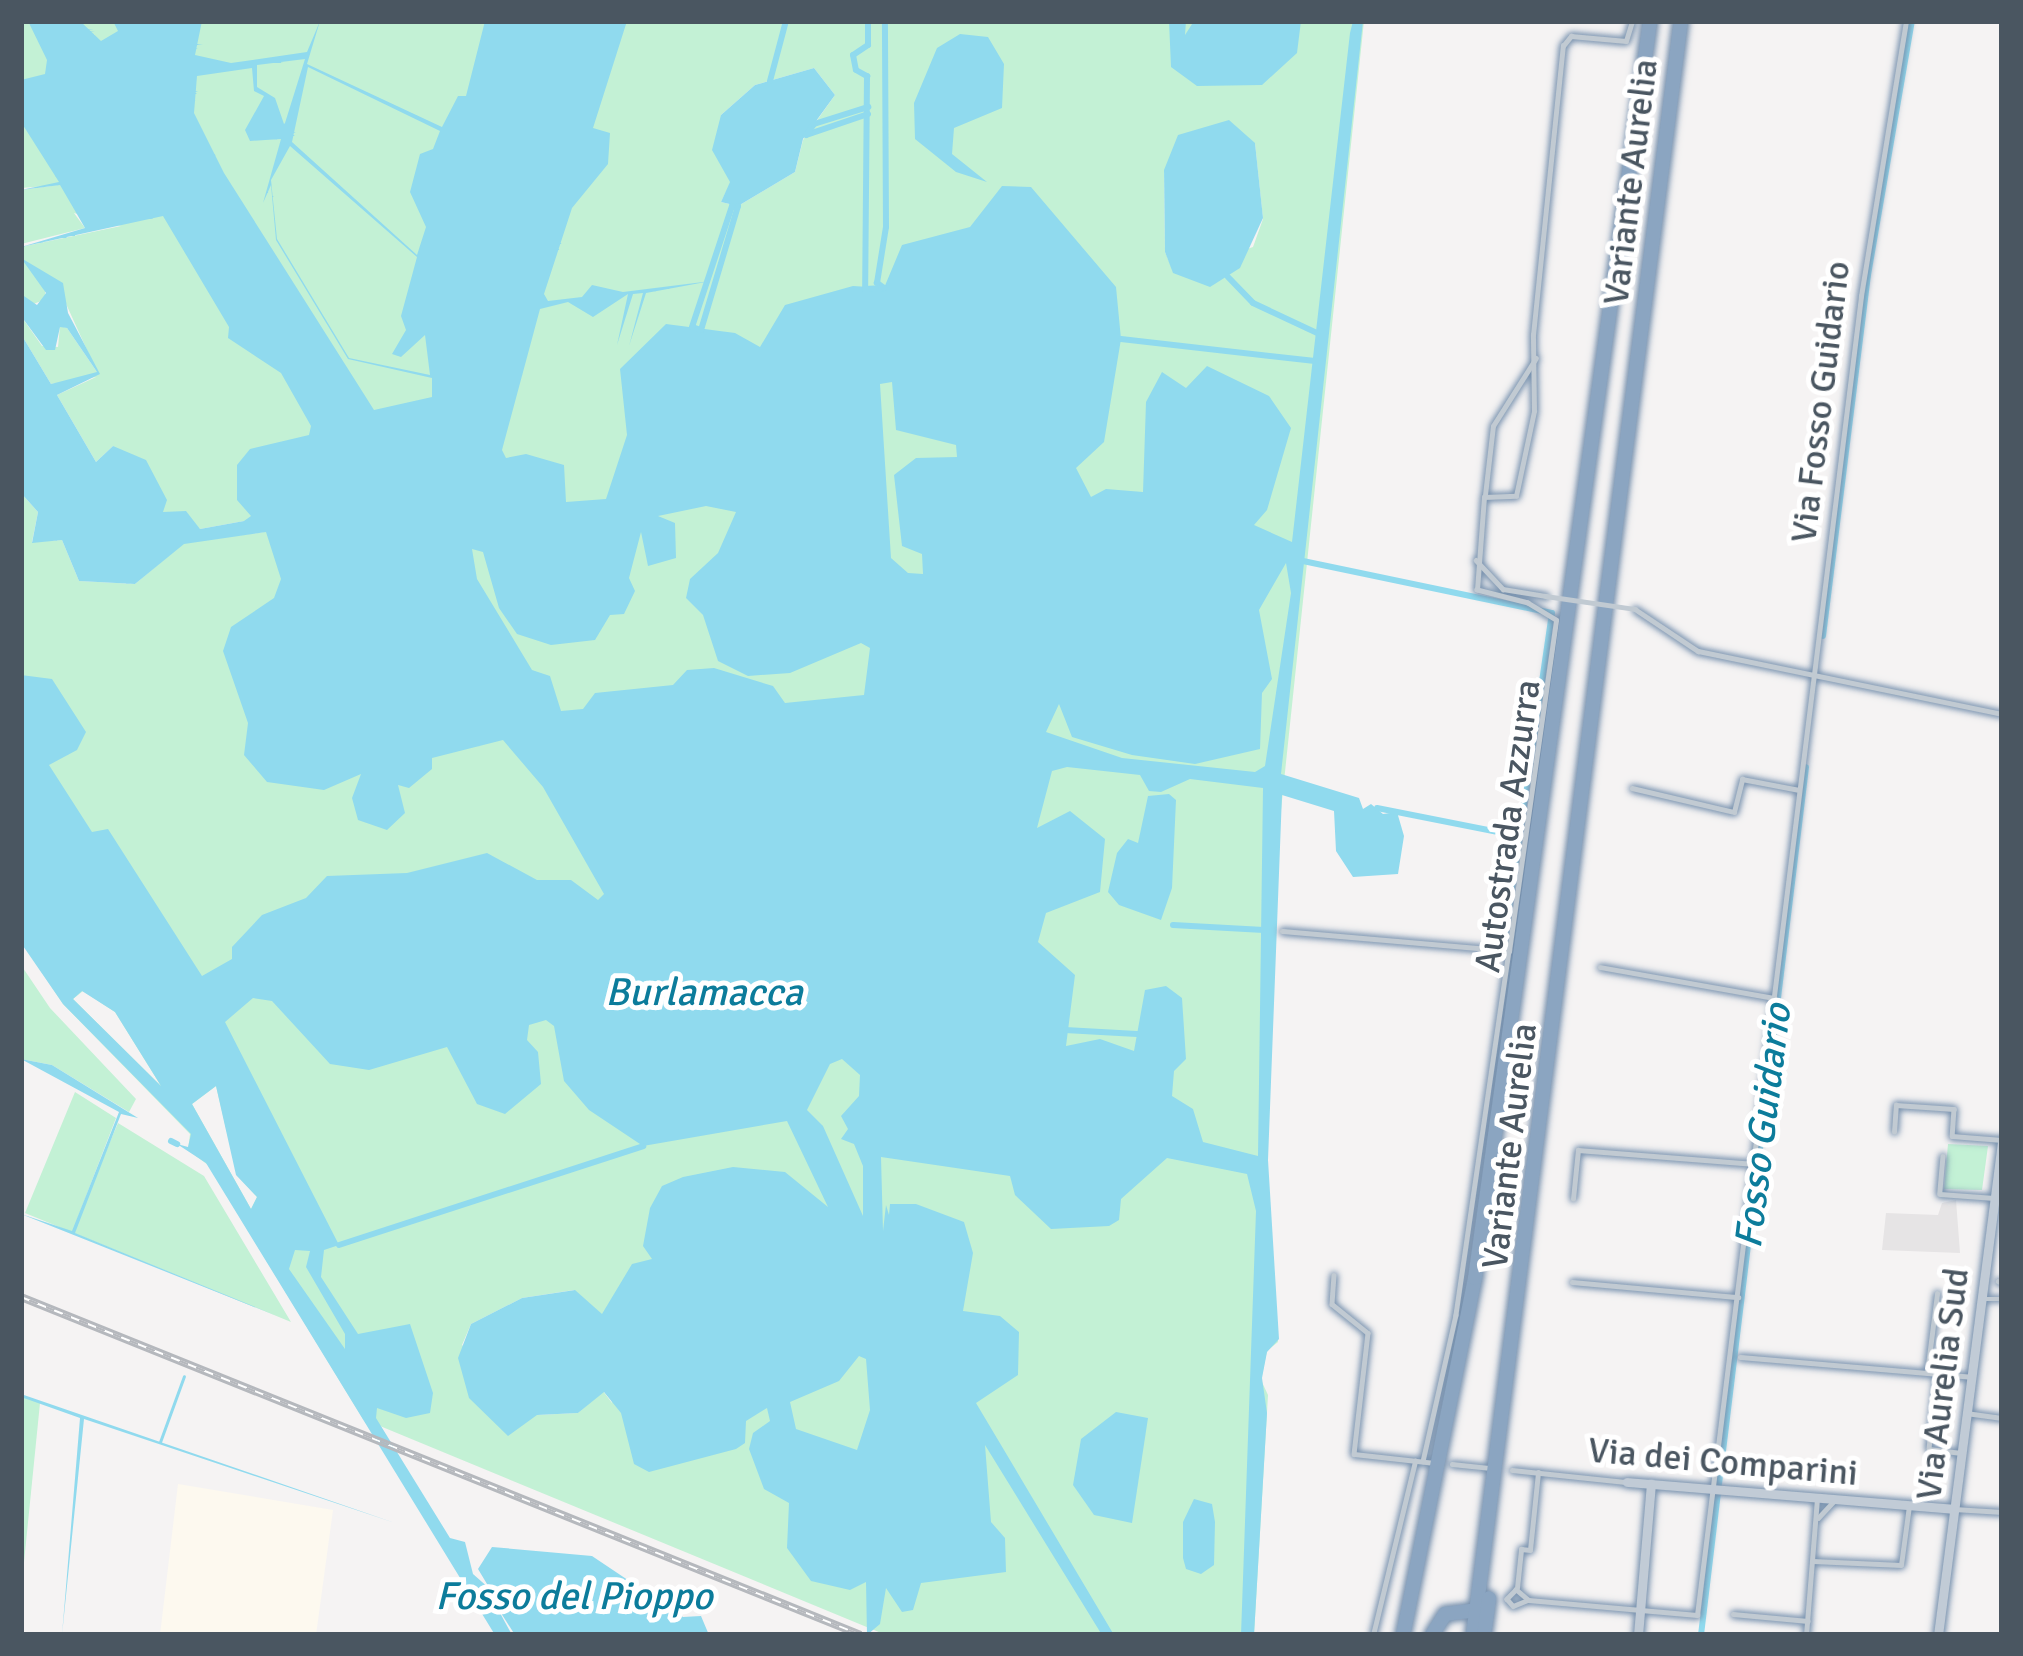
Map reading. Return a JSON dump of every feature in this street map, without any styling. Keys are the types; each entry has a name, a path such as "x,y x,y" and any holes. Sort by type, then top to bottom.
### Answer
{"highway":[{"name":"Autostrada Azzurra","path":"1407,1635 1482,1278 1654,21"},
{"name":"Variante Aurelia","path":"1480,1634 1684,21"},
{"path":"1432,1635 1445,1614 1470,1611"}],"main road":[{"name":"Via Aurelia Sud","path":"1938,1635 2002,1140"},
{"path":"1627,1482 1653,1494 1638,1635"},
{"name":"Via dei Comparini","path":"1653,1494 1672,1486 1954,1509"}],"street":[{"path":"1484,496 1509,500 1518,492 1536,358 1564,46 1571,36 1625,41 1632,21"},
{"name":"Via Fosso Guidario","path":"1641,1610 1696,1615 1861,296 1906,21"},
{"path":"1373,1635 1456,1316 1552,616 1477,590 1476,560 1493,426 1536,358"},
{"path":"1476,560 1503,589 1636,610 1698,651 1813,679 2002,714"},
{"path":"1632,788 1734,812 1742,779 1799,790"},
{"path":"1282,931 1509,951"},
{"path":"1600,967 1774,998"},
{"path":"1894,1132 1896,1105 1954,1109 1952,1136 2002,1140"},
{"path":"1573,1198 1578,1150 1754,1164"},
{"path":"1943,1156 1940,1194 1994,1198"},
{"path":"1334,1275 1332,1304 1368,1333 1354,1454 1434,1462"},
{"path":"1572,1282 1738,1297"},
{"path":"1927,1373 1937,1294"},
{"path":"1981,1299 2002,1299"},
{"path":"1740,1357 1971,1377"},
{"path":"1937,1374 1928,1450 1961,1453"},
{"path":"1966,1413 2002,1418"},
{"path":"1452,1464 1497,1468"},
{"name":"Via dei Comparini","path":"1512,1470 1627,1482"},
{"path":"1538,1472 1530,1550 1521,1549 1510,1605 1528,1600 1641,1610"},
{"path":"1806,1635 1819,1519 1817,1497"},
{"path":"1819,1519 1836,1499"},
{"path":"1813,1561 1901,1565 1909,1506"},
{"name":"Via dei Comparini","path":"1954,1509 2002,1512"},
{"path":"1516,1590 1528,1600"},
{"path":"1733,1614 1808,1622"}],"shaded area":[{"path":"1956,1200 1960,1253 1882,1250 1886,1213 1938,1215 1942,1203"},
{"path":"178,1484 333,1510 316,1635 160,1635"}],"green space":[{"path":"21,21 1364,21 1277,848 1267,1170 1278,1342 1267,1351 1261,1380 1268,1395 1254,1635 886,1635 363,1419 208,1165 188,1150 190,1134 63,1004 21,941 21,493 38,512 32,542 62,540 79,581 135,584 184,543 264,532 244,521 200,529 162,512 113,446 96,462 57,395 96,377 51,384 21,334 21,316 42,346 58,347 60,326 67,328 97,372 62,295 27,264 44,284 46,299 31,305 21,294 21,247 121,226 74,213 85,228 21,244 21,190 59,185 21,188","holes":["814,68 835,95 803,140 795,172 738,206 721,202 731,182 721,115 755,85","1255,143 1263,219 1253,247 1174,273 1165,252 1164,170","83,991 115,1012 161,1086 73,999","216,1086 237,1175 257,1197 251,1209 192,1104","574,1290 595,1310 612,1403 603,1391 578,1413 537,1415 462,1345 471,1324 522,1298"]},
{"path":"21,965 50,1008 136,1099 129,1112 52,1065 21,1059"},
{"path":"75,1092 116,1118 76,1222 118,1123 204,1176 291,1322 25,1213"},
{"path":"1948,1144 1988,1146 1982,1190 1944,1189"},
{"path":"21,1396 40,1403 21,1592"}],"water":[{"name":"Burlamacca","path":"28,21 80,21 101,41 118,31 113,21 202,21 195,55 231,63 307,52 320,21 307,64 442,127 458,96 466,96 485,21 627,21 593,128 610,133 608,164 572,208 544,294 548,301 582,297 592,285 623,292 711,281 646,293 629,346 643,293 633,294 617,345 628,294 593,317 568,302 540,309 502,450 506,458 526,454 564,465 566,502 606,499 627,435 620,369 666,324 735,333 760,347 785,305 853,286 884,288 902,245 970,227 1002,186 1031,187 1116,287 1121,339 1104,442 1076,468 1091,497 1106,489 1143,492 1146,402 1162,372 1186,388 1207,366 1269,396 1291,428 1267,510 1254,525 1292,542 1350,33 1353,21 1363,21 1281,774 1359,798 1363,809 1371,804 1383,814 1397,812 1404,836 1398,874 1353,877 1336,851 1334,811 1282,795 1268,1160 1279,1339 1267,1352 1262,1378 1267,1413 1254,1635 1241,1635 1256,1211 1247,1174 1167,1158 1121,1199 1119,1220 1109,1226 1051,1229 1015,1195 1010,1176 881,1157 883,1231 886,1205 889,1215 890,1204 916,1204 964,1222 973,1253 963,1311 1000,1316 1019,1332 1018,1375 976,1403 1114,1635 1102,1635 985,1445 991,1522 1005,1538 1006,1572 921,1583 913,1610 902,1612 886,1588 880,1624 867,1635 866,1582 850,1590 811,1581 787,1548 789,1503 764,1489 749,1449 753,1433 770,1421 767,1408 746,1421 745,1443 736,1449 649,1472 634,1464 621,1413 604,1392 578,1413 537,1415 508,1436 469,1398 458,1358 471,1324 522,1298 575,1290 602,1314 632,1264 652,1259 643,1246 650,1208 662,1186 683,1177 733,1167 785,1172 828,1207 787,1121 643,1146 589,1110 564,1081 554,1026 546,1020 529,1025 527,1040 538,1052 541,1084 505,1114 477,1104 447,1047 369,1070 330,1064 272,1001 253,998 225,1022 339,1245 324,1250 321,1277 358,1334 410,1324 433,1393 430,1413 406,1418 377,1408 376,1418 450,1538 465,1542 473,1574 490,1589 478,1569 492,1547 592,1556 683,1617 701,1616 709,1635 515,1635 494,1602 511,1633 495,1635 206,1163 177,1144 188,1147 191,1134 63,1004 21,943 21,675 52,679 86,732 77,750 49,765 92,832 108,829 202,976 232,959 232,947 262,915 306,898 327,876 407,873 487,853 537,880 571,880 598,900 604,894 543,787 503,740 432,758 432,769 409,788 398,785 405,813 387,830 358,820 352,798 361,774 324,790 267,782 244,755 248,723 223,651 231,627 274,598 281,579 266,532 184,544 135,584 79,581 62,540 32,543 38,512 21,493 21,334 51,384 97,372 67,328 60,327 55,350 46,350 21,316 21,294 37,305 46,293 21,258 63,283 68,313 100,374 57,395 96,462 113,446 146,460 167,500 163,512 186,511 200,529 244,521 251,516 237,500 237,465 250,449 309,435 311,426 281,373 228,338 229,327 163,216 21,247 85,228 60,185 21,190 59,182 21,122 21,80 45,74 47,60","holes":["305,59 284,124 275,98 257,87 257,65","308,67 440,131 433,149 420,154 410,192 426,227 417,255 292,142","252,68 254,91 264,96 245,130 250,141 281,139 263,203 271,185 276,240 348,359 432,378 432,397 374,410 224,173 194,113 197,76","290,146 417,257 401,316 406,330 392,354 401,357 425,335 430,375 349,358 277,239 271,180","892,382 896,430 956,445 957,457 916,458 894,475 902,546 922,554 923,574 908,573 891,558 880,384","706,506 736,512 718,553 690,579 686,598 703,615 718,661 748,676 790,673 861,643 870,648 864,695 785,703 773,686 714,668 687,670 673,685 595,693 583,709 561,711 550,676 532,670 477,579 472,549 483,552 499,608 517,634 551,645 595,640 610,615 624,614 635,591 629,578 641,532 648,566 676,558 675,523 658,516","1286,563 1291,593 1265,766 1255,772 1122,758 1046,732 1059,704 1072,737 1132,755 1195,764 1260,749 1262,693 1272,679 1259,610","1067,767 1140,775 1149,791 1161,792 1190,779 1263,788 1258,1156 1203,1142 1193,1109 1172,1096 1174,1071 1186,1059 1182,998 1166,986 1145,990 1134,1051 1100,1039 1066,1046 1075,975 1038,942 1046,913 1100,892 1105,839 1070,811 1037,828 1052,771","82,991 115,1012 161,1086 73,999","842,1059 860,1075 859,1096 841,1116 848,1129 841,1139 854,1144 863,1166 863,1216 823,1126 807,1110 830,1064","216,1086 236,1175 257,1197 251,1209 192,1104","295,1250 310,1251 306,1267 345,1334 345,1349 289,1269","859,1356 866,1359 870,1410 857,1450 796,1429 790,1402 839,1381"]},
{"path":"1169,21 1186,21 1185,35 1194,21 1301,21 1297,53 1262,85 1197,86 1171,67"},
{"path":"960,34 988,37 1004,64 1002,108 954,128 952,154 987,182 956,172 915,139 914,103 937,48"},
{"path":"814,68 835,95 803,139 795,172 738,206 721,202 730,182 712,150 721,115 755,85"},
{"path":"1229,120 1255,143 1263,218 1240,268 1210,287 1173,273 1165,252 1164,170 1178,135"},
{"path":"1169,794 1176,800 1172,888 1161,920 1119,905 1108,892 1117,853 1128,839 1138,843 1148,796"},
{"path":"21,1059 52,1065 138,1118 121,1114 75,1233 277,1316 21,1214 72,1231 119,1112"},
{"path":"21,1397 395,1523 84,1419 62,1635 80,1418"},
{"path":"1116,1412 1148,1418 1132,1523 1094,1515 1073,1485 1081,1439"},
{"path":"1194,1499 1212,1504 1215,1522 1214,1565 1201,1574 1186,1569 1183,1558 1183,1522"}],"waterway":[{"path":"770,81 786,21"},
{"path":"868,21 868,45 853,55 856,70 867,76 865,289 884,288 877,283 886,227 885,21"},
{"name":"Fosso Guidario","path":"1823,636 1868,275 1912,21"},
{"path":"868,107 814,124 806,135 868,114"},
{"path":"732,206 738,206 701,330 692,327 732,206"},
{"path":"1228,277 1253,303 1317,333"},
{"path":"1121,339 1313,361"},
{"path":"1303,561 1552,613 1504,943"},
{"name":"Fosso Guidario","path":"1719,1484 1806,767"},
{"path":"1377,808 1518,836"},
{"path":"1173,925 1264,930"},
{"path":"1065,1030 1137,1034"},
{"path":"171,1141 177,1144"},
{"path":"339,1245 643,1146"},
{"path":"160,1442 184,1376"},
{"name":"Fosso Guidario","path":"1701,1635 1718,1492"}],"railway":[{"path":"21,1297 861,1635"}],"water label":[{"name":"Fosso del Pioppo","path":"574,1596"}]}
